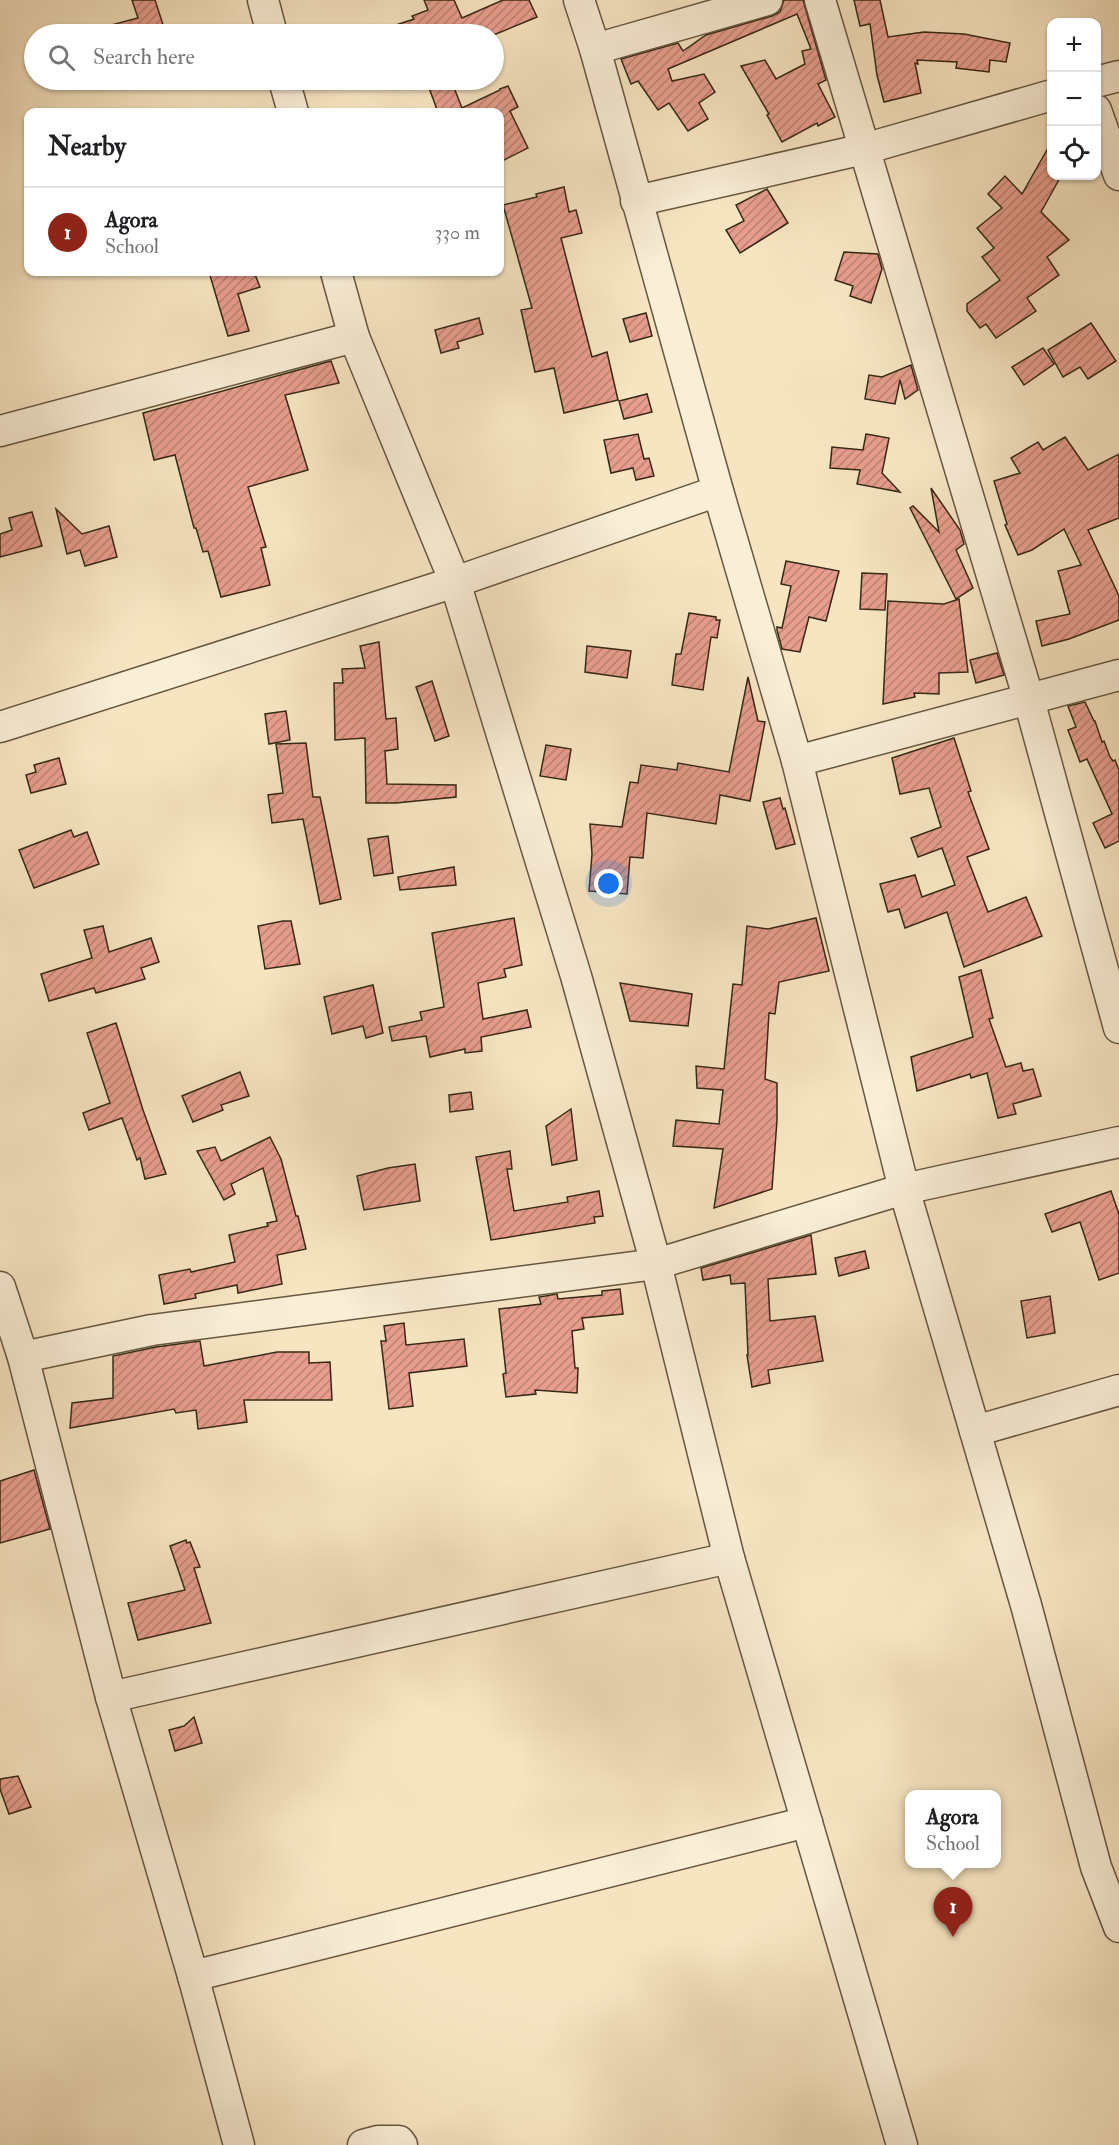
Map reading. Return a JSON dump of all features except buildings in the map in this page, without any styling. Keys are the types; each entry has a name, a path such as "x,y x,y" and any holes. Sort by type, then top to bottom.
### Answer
{"street":[{"path":"263,0 269,24"},
{"path":"579,0 595,49 718,491 797,761 904,1189 1032,1627 1107,1863 1119,1928"},
{"path":"595,49 767,0"},
{"path":"820,0 1029,700 1119,1028"},
{"path":"1101,81 1119,76"},
{"path":"287,90 292,108"},
{"path":"636,201 864,149 1047,96"},
{"path":"1101,124 1119,175"},
{"path":"337,276 354,337 454,582 576,976 656,1264 729,1558 902,2145"},
{"path":"0,431 354,337"},
{"path":"0,727 454,582 718,491"},
{"path":"797,761 1119,675"},
{"path":"23,1357 152,1330 656,1264 904,1189 1119,1142"},
{"path":"0,1287 23,1357 111,1697 193,1976 239,2145"},
{"path":"975,1431 1119,1390"},
{"path":"111,1697 729,1558"},
{"path":"193,1976 807,1822"},
{"path":"363,2145 378,2141 399,2141 402,2145"}],"place":[{"name":"Agora","path":"953,1937"}]}
